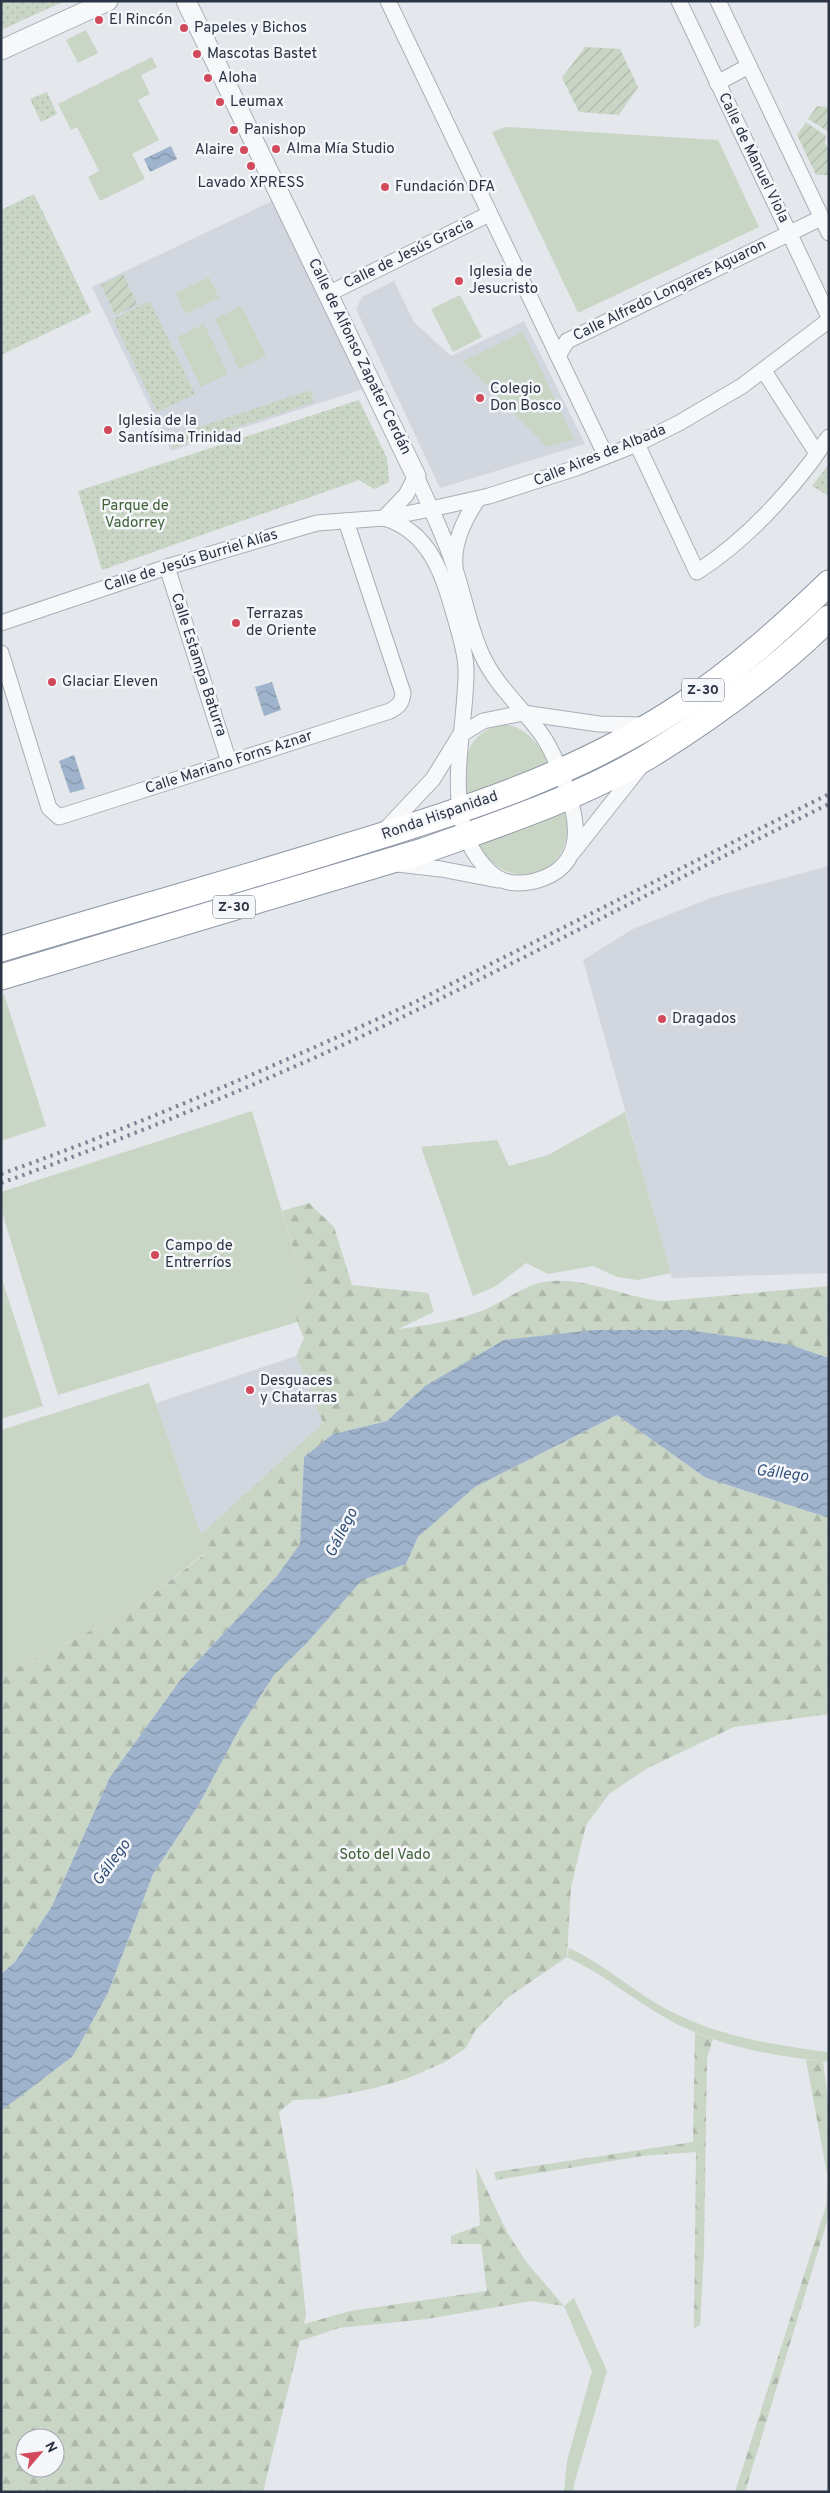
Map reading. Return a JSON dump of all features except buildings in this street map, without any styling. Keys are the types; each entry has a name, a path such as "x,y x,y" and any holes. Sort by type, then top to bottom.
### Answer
{"highway":[{"name":"Ronda Hispanidad","path":"1,950 376,838 461,810 560,772 590,758 684,705 774,636 829,583"},
{"name":"Ronda Hispanidad","path":"1,977 383,863 467,835 569,795 648,756 734,700 797,648 829,618"}],"street":[{"path":"1,50 108,1"},
{"name":"Calle de Alfonso Zapater Cerdán","path":"186,1 431,509 455,570 483,657 494,676 539,731 560,772 569,795 576,823 575,839 570,855"},
{"path":"388,1 606,456"},
{"name":"Calle de Manuel Viola","path":"679,1 829,319"},
{"path":"718,1 829,233"},
{"name":"Calle de Manuel Viola","path":"717,83 749,66"},
{"name":"Calle de Jesús Gracia","path":"328,294 489,214"},
{"name":"Calle de Manuel Viola","path":"789,232 821,218"},
{"name":"Calle Alfredo Longares Aguaron","path":"558,356 567,341 789,232"},
{"name":"Calle Aires de Albada","path":"384,518 478,499 534,483 637,444 679,423 764,371 829,319"},
{"path":"764,371 816,452"},
{"path":"637,444 697,572 724,553 761,518 812,460 816,452 829,437"},
{"path":"416,476 406,495 384,518 399,522 433,555 444,578 466,662 466,685 458,770 461,810 467,835 481,863 500,880"},
{"path":"455,570 454,557 460,534 478,499"},
{"name":"Calle de Jesús Burriel Alías","path":"1,623 167,567 317,523 384,518"},
{"name":"Calle Mariano Forns Aznar","path":"1,654 49,808 59,817 398,706 402,701 403,694 346,521"},
{"name":"Calle Estampa Baturra","path":"167,567 229,762"},
{"path":"376,838 403,814 433,778 460,735 484,721 523,713 600,724 648,725"},
{"path":"383,863 441,869 517,884 539,880 556,871 648,756"}],"shaded area":[{"path":"272,201 363,389 171,451 92,287"},
{"name":"Colegio Don Bosco","path":"394,281 414,322 451,356 524,321 585,444 440,488 356,309 362,297"},
{"path":"829,866 829,1273 672,1278 583,960 633,929 713,897"},
{"path":"296,1356 323,1423 201,1534 156,1403"}],"green space":[{"path":"1,1 65,1 1,30"},
{"path":"86,30 98,53 78,63 66,40"},
{"path":"585,47 620,49 638,87 619,115 579,112 562,78"},
{"path":"152,57 157,67 141,75 150,94 138,100 159,140 132,154 145,179 100,201 88,177 99,171 77,127 71,130 58,104"},
{"path":"47,92 57,114 41,122 30,99"},
{"path":"817,106 829,107 829,132 808,119"},
{"path":"806,122 826,136 825,144 829,149 829,175 816,175 797,135"},
{"path":"506,127 718,140 759,227 578,313 492,132"},
{"path":"34,194 91,312 1,355 1,210"},
{"path":"123,274 138,305 115,315 101,285"},
{"path":"209,277 219,298 185,314 176,293"},
{"path":"460,295 482,337 453,352 431,309"},
{"path":"150,301 195,394 157,412 113,319"},
{"path":"241,306 266,356 239,369 215,319"},
{"path":"204,324 228,374 201,387 177,337"},
{"path":"523,332 575,439 547,447 463,361"},
{"path":"311,390 314,402 173,448 169,437"},
{"name":"Parque de Vadorrey","path":"359,400 387,458 389,482 374,489 359,480 102,570 78,491"},
{"path":"829,464 829,496 812,486"},
{"path":"504,724 526,733 541,750 549,764 467,797 465,772 469,750 481,734 491,728"},
{"path":"565,808 567,830 563,848 554,862 540,872 524,875 507,872 491,861 477,842"},
{"path":"4,994 46,1126 1,1141 1,995"},
{"name":"Campo de Entrerríos","path":"252,1111 308,1299 294,1304 297,1322 58,1395 1,1209 1,1192"},
{"path":"625,1112 671,1273 638,1280 617,1277 593,1266 548,1274 526,1263 496,1286 473,1296 421,1147 497,1140 509,1166 548,1155"},
{"path":"309,1203 334,1227 352,1285 428,1293 434,1312 398,1329 442,1322 473,1314 543,1282 558,1281 589,1284 634,1296 664,1301 829,1286 829,1358 791,1345 425,1386 387,1421 333,1434 304,1457 300,1544 276,1577 181,1679 110,1777 52,1906 15,1962 1,1974 1,1676 130,1611 205,1554 201,1534 323,1423 296,1356 304,1338 297,1322 294,1304 308,1299 282,1211"},
{"path":"1,1276 43,1406 1,1419"},
{"path":"149,1383 201,1534 205,1553 130,1611 1,1676 1,1430"},
{"name":"Soto del Vado","path":"617,1415 706,1478 829,1518 829,1714 734,1727 646,1769 609,1794 586,1825 571,1887 567,1957 507,1998 475,2031 466,2048 445,2062 406,2079 371,2089 319,2099 293,2100 279,2112 293,2191 306,2315 304,2324 350,2311 487,2291 481,2244 451,2244 451,2236 480,2225 476,2167 507,2232 527,2263 564,2306 531,2301 427,2319 339,2328 300,2341 263,2492 1,2492 1,2111 73,2056 108,1993 153,1874 198,1806 240,1728 274,1675 306,1644 362,1579 406,1564 418,1537 475,1487"},
{"path":"569,1948 593,1961 659,2005 699,2024 763,2042 829,2052 829,2062 787,2057 744,2048 683,2027 652,2010 592,1970 567,1957"},
{"path":"695,2033 713,2039 707,2058 704,2252 700,2325 694,2328 696,2152 642,2156 496,2180 494,2172 693,2142"},
{"path":"806,2060 823,2061 829,2109 829,2215 745,2492 735,2492 826,2206 828,2179"},
{"path":"574,2298 607,2371 574,2484 574,2492 564,2492 567,2461 592,2371 564,2306"}],"water":[{"path":"171,146 177,159 150,172 144,159"},
{"path":"272,682 281,710 264,716 255,687"},
{"path":"74,755 85,789 70,793 59,761"},
{"name":"Gállego","path":"594,1330 688,1330 791,1345 829,1358 829,1518 706,1478 617,1415 475,1487 418,1537 406,1564 362,1580 306,1644 274,1675 240,1728 198,1806 153,1874 108,1993 73,2056 1,2111 1,1974 15,1962 52,1906 110,1777 181,1679 276,1577 300,1544 304,1457 333,1434 387,1421 425,1386 504,1340"}],"railway":[{"path":"1,1174 106,1135 210,1093 415,1002 829,794"},
{"path":"1,1183 108,1144 213,1102 316,1057 471,984 829,804"}],"place":[{"name":"El Rincón","path":"99,20"},
{"name":"Papeles y Bichos","path":"184,28"},
{"name":"Mascotas Bastet","path":"197,54"},
{"name":"Aloha","path":"208,78"},
{"name":"Leumax","path":"220,102"},
{"name":"Panishop","path":"234,130"},
{"name":"Alma Mía Studio","path":"276,149"},
{"name":"Alaire","path":"244,150"},
{"name":"Lavado XPRESS","path":"251,166"},
{"name":"Fundación DFA","path":"385,187"},
{"name":"Iglesia de Jesucristo","path":"459,281"},
{"name":"Colegio Don Bosco","path":"480,398"},
{"name":"Iglesia de la Santísima Trinidad","path":"108,430"},
{"name":"Terrazas de Oriente","path":"236,623"},
{"name":"Glaciar Eleven","path":"52,682"},
{"name":"Dragados","path":"662,1019"},
{"name":"Campo de Entrerríos","path":"155,1255"},
{"name":"Desguaces y Chatarras","path":"250,1390"}]}
